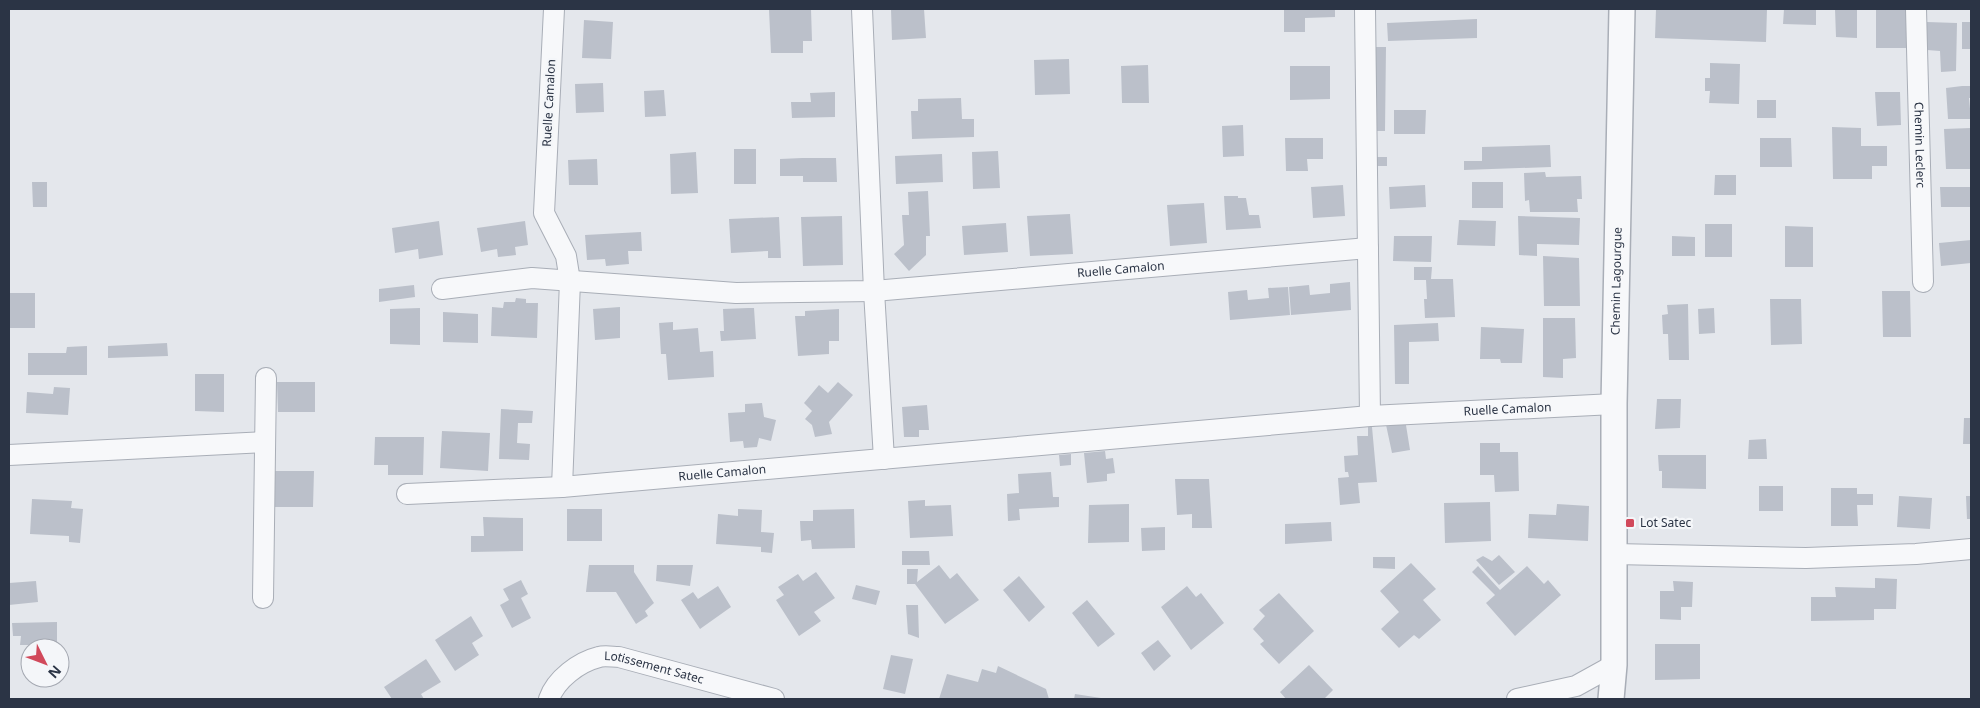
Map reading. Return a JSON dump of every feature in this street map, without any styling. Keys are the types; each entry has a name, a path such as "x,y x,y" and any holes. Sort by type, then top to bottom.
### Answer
{"street":[{"name":"Ruelle Camalon","path":"554,9 544,213 566,256 570,281 562,487"},
{"path":"862,9 874,291 884,459"},
{"path":"1365,9 1370,416"},
{"name":"Chemin Lagourgue","path":"1611,699 1614,665 1614,404 1622,9"},
{"name":"Chemin Leclerc","path":"1916,9 1923,282"},
{"name":"Ruelle Camalon","path":"442,289 532,278 736,293 874,291 1368,248"},
{"path":"263,598 266,378"},
{"name":"Ruelle Camalon","path":"407,494 562,487 1370,416 1614,404"},
{"path":"9,455 265,442"},
{"path":"1614,554 1806,558 1971,550"},
{"name":"Lotissement Satec","path":"549,699 563,679 578,665 601,656 619,657 774,699"},
{"path":"1517,699 1576,686 1614,665"}],"building":[{"path":"769,9 811,9 812,41 803,41 803,53 771,53"},
{"path":"891,9 924,9 926,38 892,40"},
{"path":"1284,9 1335,9 1335,17 1305,18 1305,32 1284,32"},
{"path":"1656,9 1767,9 1766,42 1655,38"},
{"path":"1784,9 1816,9 1816,25 1783,24"},
{"path":"1835,9 1857,9 1857,38 1836,37"},
{"path":"1876,9 1906,9 1907,48 1876,48"},
{"path":"1477,19 1477,38 1388,41 1387,23"},
{"path":"584,20 613,22 611,59 582,58"},
{"path":"1927,22 1957,23 1956,71 1941,72 1940,51 1927,50"},
{"path":"1962,22 1971,22 1971,49 1962,49"},
{"path":"1374,47 1386,47 1385,131 1374,131"},
{"path":"1069,59 1070,94 1035,95 1034,60"},
{"path":"1710,63 1740,64 1739,104 1709,103 1710,91 1705,91 1705,78 1710,78"},
{"path":"1148,65 1149,103 1122,103 1121,66"},
{"path":"1290,66 1330,66 1330,99 1290,100"},
{"path":"603,83 604,112 576,113 575,84"},
{"path":"1971,86 1971,98 1969,98 1971,119 1948,119 1946,88"},
{"path":"664,90 666,116 645,117 644,91"},
{"path":"835,92 835,117 792,118 791,102 811,102 810,93"},
{"path":"1875,92 1900,92 1901,125 1877,126"},
{"path":"961,98 962,119 974,119 974,137 912,139 911,111 918,111 918,99"},
{"path":"1757,100 1776,100 1776,118 1757,118"},
{"path":"1394,110 1426,110 1425,134 1394,134"},
{"path":"1243,125 1244,156 1223,157 1222,126"},
{"path":"1832,127 1861,128 1861,146 1887,146 1887,166 1872,166 1872,179 1833,179"},
{"path":"1971,128 1971,169 1946,169 1944,129"},
{"path":"1285,138 1323,138 1323,159 1307,159 1308,171 1286,171"},
{"path":"1760,138 1791,138 1792,167 1760,167"},
{"path":"1550,145 1551,167 1464,170 1464,161 1482,161 1482,147"},
{"path":"734,149 756,149 756,184 734,184"},
{"path":"998,151 1000,188 973,189 972,152"},
{"path":"696,152 698,193 671,194 670,154"},
{"path":"942,154 943,182 896,184 895,156"},
{"path":"1374,157 1387,157 1387,166 1373,166"},
{"path":"836,158 837,182 803,182 803,176 780,176 780,159"},
{"path":"597,159 598,185 569,185 568,160"},
{"path":"1545,172 1546,177 1581,176 1582,199 1577,199 1578,212 1530,212 1529,200 1525,201 1524,173"},
{"path":"1715,175 1736,175 1736,195 1714,195"},
{"path":"32,182 47,182 47,207 33,207"},
{"path":"1472,182 1503,182 1503,208 1472,208"},
{"path":"1343,185 1345,216 1313,218 1311,187"},
{"path":"1425,185 1426,207 1390,209 1389,187"},
{"path":"1940,187 1971,187 1971,207 1941,207"},
{"path":"928,191 930,236 926,236 926,255 909,271 894,254 904,245 902,215 909,215 908,192"},
{"path":"1224,196 1246,198 1249,215 1259,215 1261,228 1226,230"},
{"path":"1204,203 1207,243 1170,246 1167,205"},
{"path":"1070,214 1073,254 1030,256 1027,216"},
{"path":"842,216 843,265 803,266 801,217"},
{"path":"1518,216 1580,218 1579,245 1537,244 1537,256 1519,255"},
{"path":"779,217 781,258 768,258 768,251 731,253 729,219"},
{"path":"1459,220 1496,221 1495,246 1457,245"},
{"path":"439,221 443,255 419,259 418,249 395,253 392,228"},
{"path":"525,221 528,245 515,247 516,255 498,257 497,249 481,252 477,228"},
{"path":"1006,223 1008,252 964,255 962,226"},
{"path":"1705,224 1732,224 1732,257 1705,257"},
{"path":"1785,226 1813,227 1813,267 1785,267"},
{"path":"641,232 642,251 628,251 629,264 606,266 605,259 587,260 585,235"},
{"path":"1394,236 1432,236 1431,262 1393,261"},
{"path":"1672,236 1695,237 1695,256 1672,256"},
{"path":"1971,240 1971,263 1941,266 1939,243"},
{"path":"1543,256 1579,258 1580,306 1544,306"},
{"path":"1414,267 1432,267 1431,279 1453,279 1455,317 1425,318 1426,280 1414,280"},
{"path":"1350,282 1351,310 1291,315 1289,287 1309,285 1310,295 1330,293 1330,284"},
{"path":"414,285 415,297 379,302 379,289"},
{"path":"1288,287 1290,315 1230,320 1228,292 1247,290 1248,300 1269,298 1268,288"},
{"path":"1882,291 1910,291 1911,337 1883,337"},
{"path":"9,293 35,293 35,328 9,328"},
{"path":"516,298 526,299 526,303 538,303 537,338 491,336 492,307 503,308 504,302 515,302"},
{"path":"1770,299 1801,299 1802,344 1771,345"},
{"path":"1688,304 1689,360 1669,360 1668,334 1663,334 1662,315 1668,314 1667,305"},
{"path":"620,307 620,338 595,340 593,309"},
{"path":"420,308 420,345 390,344 390,309"},
{"path":"754,308 756,339 721,341 720,331 724,331 723,309"},
{"path":"1714,308 1715,333 1699,334 1698,309"},
{"path":"839,309 839,341 829,341 829,354 798,356 795,316 805,316 805,311"},
{"path":"443,312 478,314 478,343 443,342"},
{"path":"1543,318 1575,318 1576,358 1563,359 1563,378 1543,377"},
{"path":"673,322 673,330 698,328 700,352 713,351 714,377 668,380 666,354 661,354 659,323"},
{"path":"1438,323 1439,341 1409,342 1409,384 1395,384 1394,325"},
{"path":"1481,327 1524,329 1522,363 1501,363 1500,359 1480,359"},
{"path":"167,343 168,356 108,358 108,346"},
{"path":"87,346 87,375 28,375 28,353 66,353 67,347"},
{"path":"195,374 224,374 224,412 195,411"},
{"path":"277,382 315,382 315,412 278,412"},
{"path":"838,382 853,395 829,422 832,434 815,437 812,425 805,419 812,411 804,403 819,385 828,393"},
{"path":"54,387 70,388 68,415 26,413 27,392 53,394"},
{"path":"1657,399 1681,399 1680,428 1655,429"},
{"path":"762,403 764,417 776,420 771,441 759,438 757,447 744,448 743,441 730,442 728,413 745,412 745,404"},
{"path":"927,405 929,430 919,430 919,437 904,437 902,407"},
{"path":"501,409 533,411 532,423 518,423 517,443 530,444 529,460 499,459"},
{"path":"1964,418 1971,418 1971,444 1963,444"},
{"path":"1405,419 1410,450 1392,453 1385,420"},
{"path":"1368,427 1372,427 1377,482 1358,483 1360,503 1340,505 1338,478 1349,477 1348,472 1345,472 1344,456 1358,455 1357,436 1368,436"},
{"path":"442,431 490,433 488,471 440,468"},
{"path":"375,437 424,437 423,475 388,475 388,465 374,465"},
{"path":"1766,439 1767,459 1748,459 1749,440"},
{"path":"1480,443 1500,443 1500,452 1518,452 1519,491 1495,492 1494,475 1480,475"},
{"path":"1105,451 1106,459 1113,458 1115,473 1107,474 1107,481 1087,483 1084,453"},
{"path":"1071,454 1071,465 1060,466 1059,455"},
{"path":"1658,455 1706,455 1706,489 1662,488 1662,471 1659,471"},
{"path":"275,471 314,471 313,507 275,507"},
{"path":"1051,472 1053,497 1059,497 1059,507 1019,509 1020,520 1008,521 1007,494 1019,493 1018,474"},
{"path":"1175,479 1209,479 1212,528 1192,528 1192,514 1177,515"},
{"path":"1759,486 1783,486 1783,511 1759,511"},
{"path":"1831,488 1857,488 1857,494 1873,494 1873,505 1857,505 1858,526 1831,526"},
{"path":"1899,496 1932,498 1930,529 1897,527"},
{"path":"1966,496 1971,496 1971,519 1967,519"},
{"path":"32,499 72,501 71,508 83,509 80,543 69,542 69,536 30,534"},
{"path":"925,500 925,506 951,505 953,536 910,538 908,501"},
{"path":"1490,502 1491,541 1445,543 1444,503"},
{"path":"1129,504 1129,542 1088,543 1089,505"},
{"path":"1557,504 1589,506 1588,541 1528,538 1529,514 1556,515"},
{"path":"567,509 602,509 602,541 567,541"},
{"path":"738,509 762,510 761,532 774,533 772,553 761,552 761,547 716,544 718,514 738,516"},
{"path":"854,509 855,548 812,549 811,540 801,541 800,521 813,521 813,510"},
{"path":"483,517 523,518 523,551 471,552 471,536 484,536"},
{"path":"1331,522 1332,541 1285,544 1285,524"},
{"path":"1165,527 1165,550 1142,551 1141,528"},
{"path":"902,551 929,551 930,565 902,565"},
{"path":"1499,555 1515,572 1499,585 1476,560 1483,556 1492,561"},
{"path":"1373,557 1395,557 1395,569 1373,568"},
{"path":"1411,563 1436,589 1423,600 1441,620 1419,639 1414,635 1399,648 1381,629 1399,612 1380,591"},
{"path":"589,565 634,565 634,572 654,603 645,611 648,616 636,624 616,592 586,592"},
{"path":"657,565 693,565 690,586 656,581"},
{"path":"939,565 950,579 957,573 979,600 945,624 915,584 907,584 907,569 918,569 917,582"},
{"path":"1478,566 1500,590 1527,566 1544,584 1548,580 1561,595 1515,636 1486,603 1495,595 1472,572"},
{"path":"816,572 835,598 814,612 821,621 799,636 776,600 784,595 778,587 798,574 803,581"},
{"path":"1019,576 1045,607 1029,622 1003,590"},
{"path":"1875,578 1897,579 1896,609 1874,609 1874,620 1811,621 1811,597 1836,597 1835,587 1875,588"},
{"path":"521,580 528,594 521,598 531,618 512,628 500,605 509,600 503,589"},
{"path":"36,581 38,602 9,605 9,583"},
{"path":"1673,581 1693,582 1692,607 1681,607 1681,620 1660,619 1660,591 1674,591"},
{"path":"856,585 880,591 876,605 852,599"},
{"path":"718,586 731,607 700,629 681,600 693,592 698,599"},
{"path":"1187,586 1196,597 1201,593 1224,623 1191,650 1161,607"},
{"path":"1279,593 1314,631 1279,664 1260,644 1264,641 1253,629 1265,616 1259,610"},
{"path":"1087,600 1115,634 1098,647 1072,613"},
{"path":"906,605 918,605 919,638 908,634"},
{"path":"471,616 483,636 472,643 479,655 455,671 435,640"},
{"path":"57,622 57,638 21,638 21,636 13,636 12,623"},
{"path":"1158,640 1171,656 1154,671 1141,653"},
{"path":"1655,644 1700,644 1700,679 1655,680"},
{"path":"891,655 913,659 905,694 883,689"},
{"path":"426,659 441,682 421,694 424,699 392,699 384,687"},
{"path":"1309,665 1333,690 1324,699 1286,699 1280,692"},
{"path":"998,666 1046,689 1049,699 939,699 947,674 978,682 982,669 996,673"},
{"path":"1075,694 1101,698 1074,699"}],"place":[{"name":"Lot Satec","path":"1630,523"}]}
